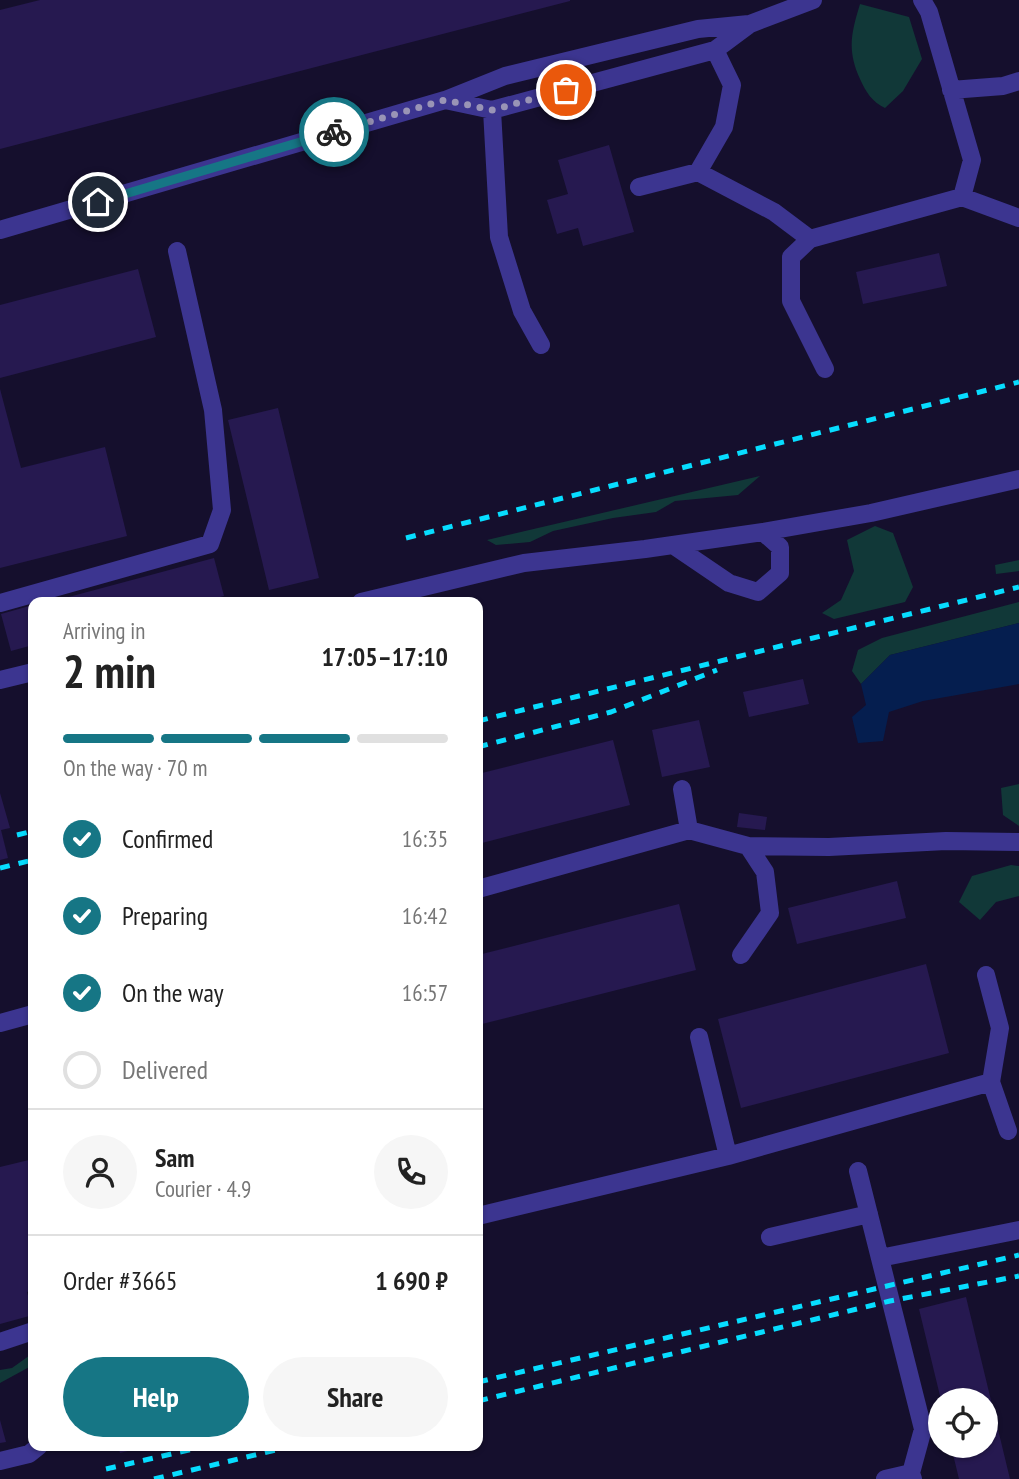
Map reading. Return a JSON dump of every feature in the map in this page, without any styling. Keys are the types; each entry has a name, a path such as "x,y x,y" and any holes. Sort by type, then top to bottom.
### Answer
{"lane":[{"path":"0,230 445,100 505,76 698,29 750,24 813,0"},
{"path":"922,0 929,12 972,160 962,197"},
{"path":"445,100 492,110 715,50 750,24"},
{"path":"698,172 724,127 733,85 715,50"},
{"path":"951,90 1003,86 1019,81"},
{"path":"492,110 499,237 522,310 541,345"},
{"path":"639,187 698,172 774,212 810,239"},
{"path":"825,369 791,301 791,257 810,239 962,197 1019,218"},
{"path":"0,603 210,544 222,510 213,410 177,251"},
{"path":"382,597 524,563 763,532 871,513 1019,479"},
{"path":"673,545 729,583 758,592 780,573 779,547 763,532"},
{"path":"0,680 28,673"},
{"path":"682,789 689,830"},
{"path":"483,888 689,830 748,846 829,847 946,841 1019,842"},
{"path":"741,956 770,913 765,872 748,846"},
{"path":"986,975 1000,1028 991,1082 1008,1132"},
{"path":"0,1023 28,1017"},
{"path":"699,1037 728,1156"},
{"path":"483,1215 728,1156 991,1082"},
{"path":"858,1171 923,1429 912,1476 885,1479"},
{"path":"770,1237 869,1214"},
{"path":"880,1258 1019,1230"},
{"path":"0,1342 28,1333"},
{"path":"0,1461 32,1451"}],"green space":[{"path":"860,4 909,17 922,59 903,91 885,108 876,103 867,92 853,59 853,33"},
{"path":"760,476 738,495 675,501 656,512 553,531 530,542 496,545 487,540"},
{"path":"875,526 893,533 913,587 905,602 834,619 822,613 841,600 854,571 847,540"},
{"path":"1019,560 1019,571 996,574 995,565"},
{"path":"1019,602 1019,623 890,655 861,684 852,671 858,650 882,638"},
{"path":"1019,784 1019,826 1003,815 1001,788"},
{"path":"1011,865 1019,866 1019,896 996,902 980,920 959,902 972,876"},
{"path":"28,1357 28,1368 0,1383 0,1370 12,1368"}],"water":[{"path":"1019,623 1019,684 923,701 889,712 883,741 858,743 852,717 866,705 861,684 890,655"}],"building":[{"path":"40,0 570,1 0,149 0,10"},
{"path":"609,145 634,232 583,246 578,228 557,234 547,200 568,194 558,160"},
{"path":"939,253 947,286 863,304 856,272"},
{"path":"138,269 156,337 0,378 0,305"},
{"path":"0,389 21,468 105,447 127,536 0,568"},
{"path":"278,408 319,578 269,590 228,420"},
{"path":"214,558 224,596 220,597 69,597"},
{"path":"28,606 28,646 11,651 1,614"},
{"path":"803,679 809,704 749,717 743,692"},
{"path":"699,720 710,767 662,777 652,730"},
{"path":"613,740 630,805 483,843 483,773"},
{"path":"0,793 10,828 1,830 8,858 0,860"},
{"path":"739,813 767,817 765,830 737,827"},
{"path":"897,881 906,918 797,944 788,908"},
{"path":"679,904 696,970 483,1024 483,954"},
{"path":"926,964 949,1053 741,1108 718,1019"},
{"path":"28,1160 28,1316 0,1324 0,1167"},
{"path":"966,1297 988,1388 938,1388 919,1309"},
{"path":"0,1420 6,1442 0,1443"},
{"path":"998,1429 1010,1479 959,1479 954,1458 998,1458"}],"railway":[{"path":"406,538 1019,382"},
{"path":"483,720 1019,587"},
{"path":"483,746 611,712 717,670"},
{"path":"17,835 28,832"},
{"path":"0,868 28,861"},
{"path":"483,1381 1019,1255"},
{"path":"483,1400 890,1301 1019,1276"},
{"path":"106,1469 184,1451"},
{"path":"154,1479 272,1451"}],"way so far":[{"path":"334,132 445,100 492,110 566,90"}],"route":[{"path":"98,202 334,132"}]}
